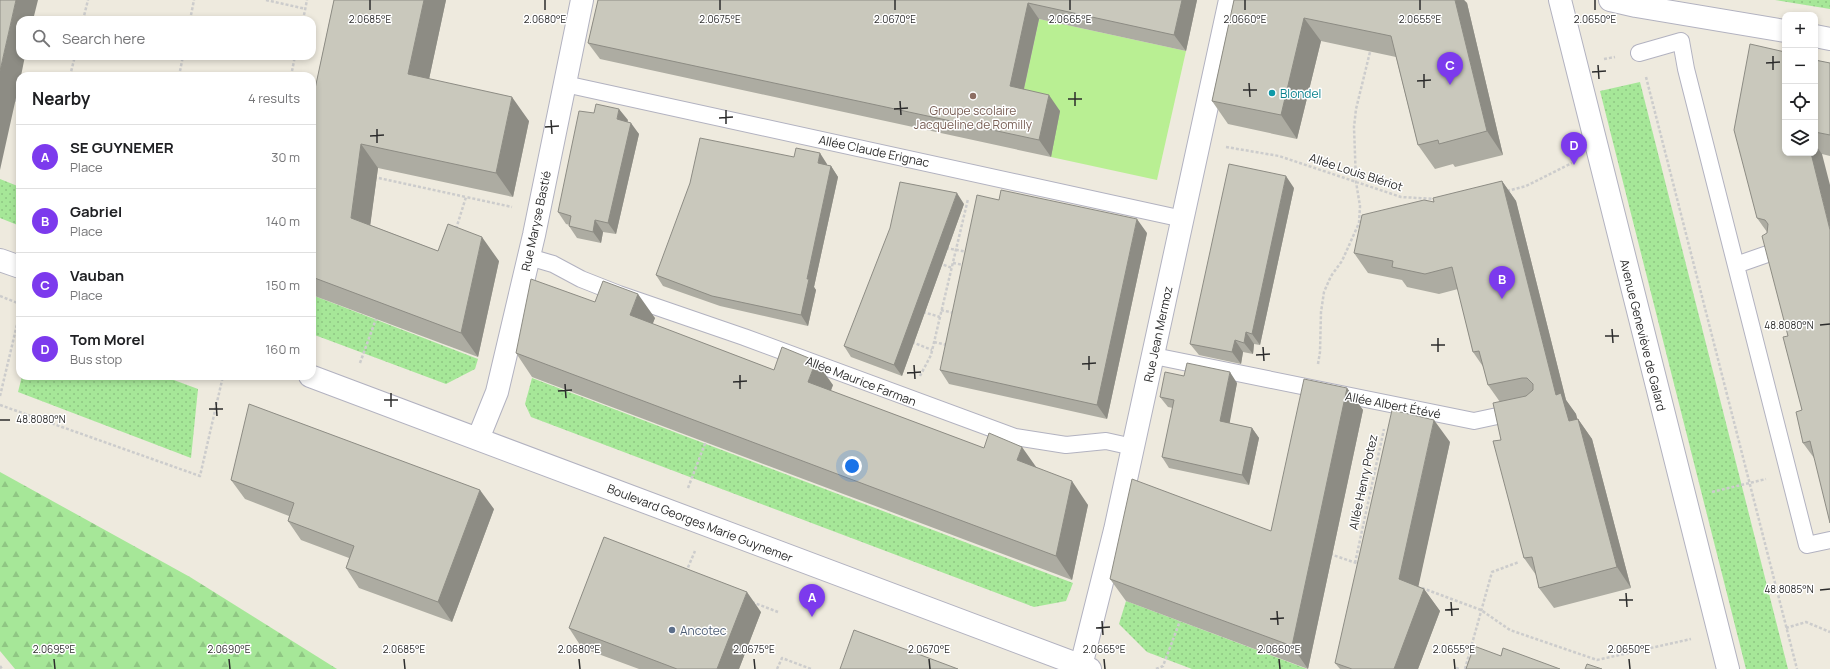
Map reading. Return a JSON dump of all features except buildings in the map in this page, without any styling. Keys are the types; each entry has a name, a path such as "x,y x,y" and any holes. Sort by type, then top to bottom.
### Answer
{"street":[{"name":"Rue Maryse Bastié","path":"478,439 497,392 529,257 582,0"},
{"name":"Rue Jean Mermoz","path":"1086,667 1230,0"},
{"name":"Avenue Geneviève de Galard","path":"1560,0 1728,669"},
{"path":"1610,0 1636,6 1782,30"},
{"path":"1818,37 1830,39"},
{"name":"Boulevard Georges Marie Guynemer","path":"316,378 1086,667"}],"lane":[{"path":"1639,53 1681,41 1686,69 1808,545 1830,540"},
{"name":"Allée Claude Erignac","path":"565,84 1183,218"},
{"path":"1736,265 1776,251"},
{"name":"Allée Maurice Farman","path":"529,257 553,264 580,279 619,294 744,337 1015,437 1066,445 1106,441 1133,447"},
{"name":"Allée Albert Étévé","path":"1154,356 1389,405 1474,421 1531,409"}],"path":[{"path":"84,16 88,0"},
{"path":"191,16 194,0"},
{"path":"266,0 306,9"},
{"path":"304,16 308,0"},
{"path":"1314,389 1320,352 1321,312 1324,292 1331,276 1342,260 1359,223 1360,206 1356,182 1354,127 1356,109 1370,52"},
{"path":"1576,64 1639,53 1797,669"},
{"path":"71,72 74,60"},
{"path":"179,72 182,60"},
{"path":"292,72 295,60"},
{"path":"7,98 16,101"},
{"name":"Allée Louis Blériot","path":"1199,142 1279,156 1401,197 1436,199"},
{"path":"1504,192 1526,186 1574,162"},
{"path":"367,175 538,213"},
{"path":"455,234 466,197"},
{"path":"919,379 932,350 968,199"},
{"path":"941,247 970,253"},
{"path":"937,262 952,268"},
{"path":"953,263 967,266"},
{"path":"0,296 16,302"},
{"path":"919,310 940,317"},
{"path":"941,310 956,313"},
{"path":"360,363 376,319"},
{"path":"0,396 16,329"},
{"path":"907,340 932,350"},
{"path":"934,342 949,345"},
{"path":"0,405 200,476 222,380"},
{"name":"Allée Henry Potez","path":"1355,563 1389,405"},
{"path":"690,484 706,440"},
{"path":"1709,493 1742,484"},
{"path":"685,576 706,524"},
{"path":"1325,552 1362,566"},
{"path":"1464,669 1492,572 1519,562"},
{"path":"1422,588 1481,610 1510,630 1597,660 1692,639"},
{"path":"749,601 778,612"},
{"path":"1156,669 1163,666 1180,621"},
{"path":"1786,628 1806,622 1830,632"},
{"path":"778,669 782,658 811,669"}],"green space":[{"path":"1775,0 1830,0 1830,9"},
{"path":"1039,19 1186,51 1157,180 1051,157 1021,102"},
{"path":"1640,82 1788,669 1746,669 1600,91"},
{"path":"0,179 16,185 16,224 0,218"},
{"path":"316,297 478,359 475,369 446,384 316,335"},
{"path":"532,378 1073,583 1066,601 1034,607 531,417 525,404"},
{"path":"21,380 174,380 198,389 191,458 18,392"},
{"path":"0,472 190,577 337,669 15,669 0,651"},
{"path":"1126,601 1307,669 1192,669 1147,652 1119,624"}],"place":[{"name":"Vauban","path":"1450,85"},
{"name":"Blondel","path":"1272,93"},
{"name":"Groupe scolaire Jacqueline de Romilly","path":"973,96"},
{"name":"Tom Morel","path":"1574,165"},
{"name":"Gabriel","path":"1502,299"},
{"name":"SE GUYNEMER","path":"812,617"},
{"name":"Ancotec","path":"672,630"}]}
